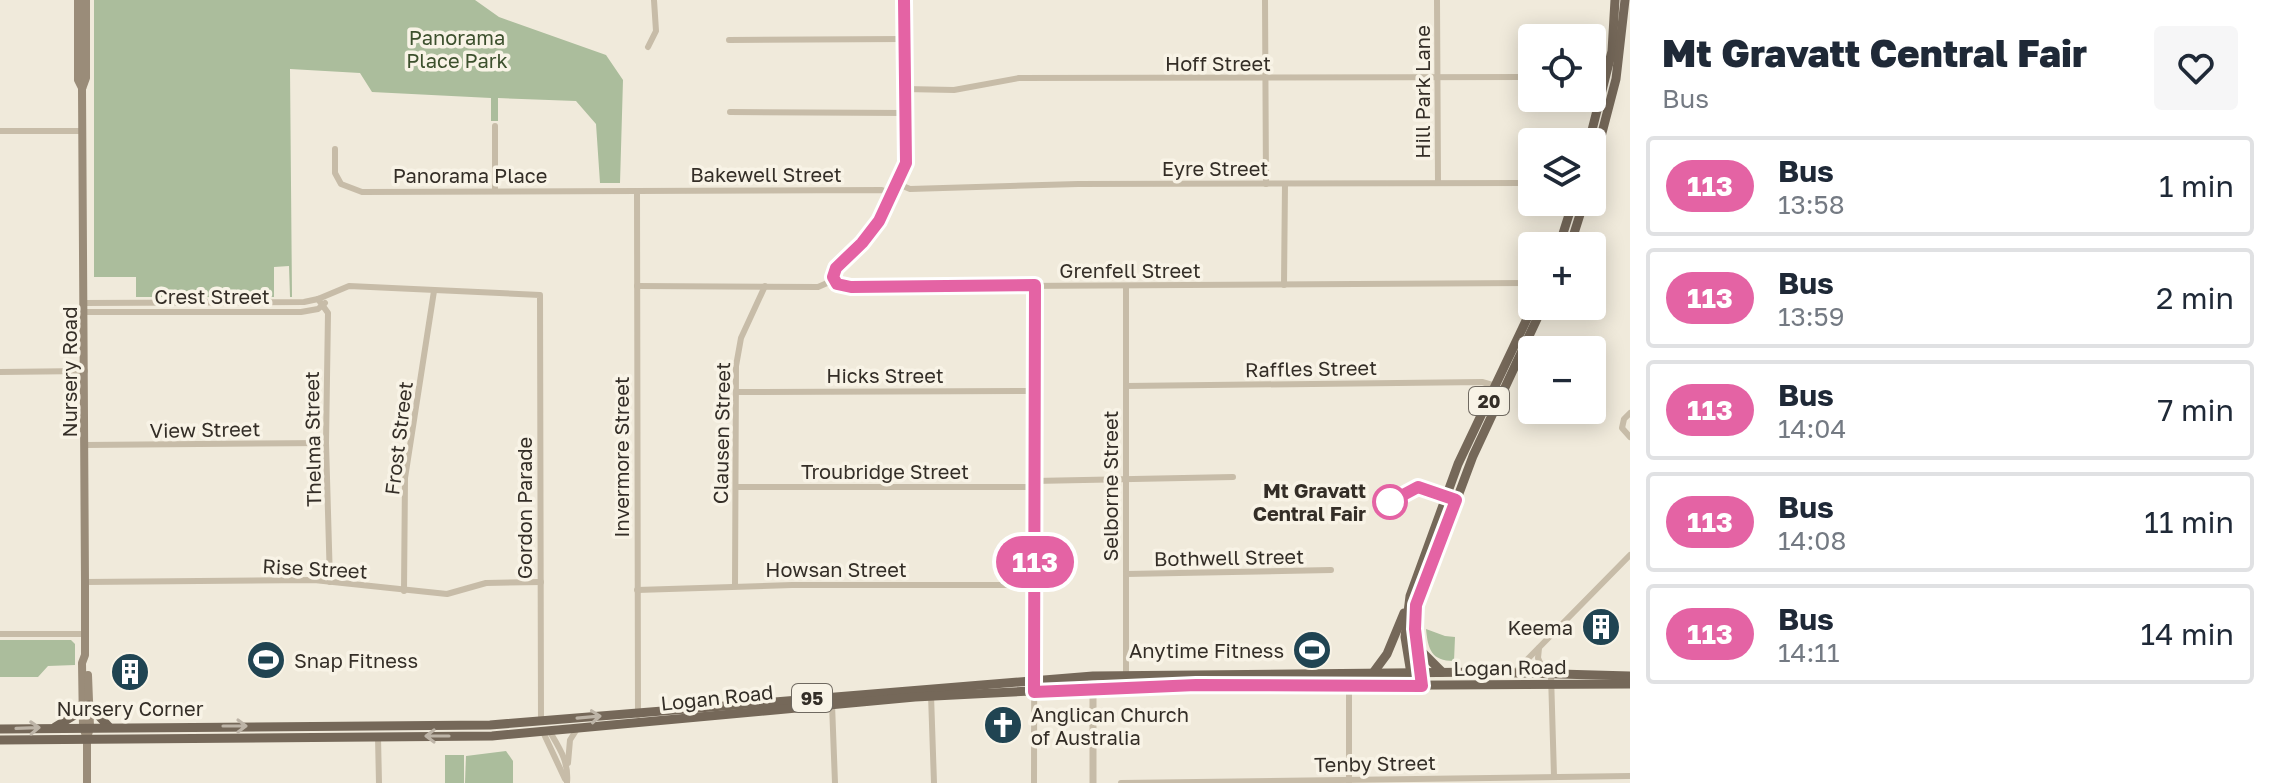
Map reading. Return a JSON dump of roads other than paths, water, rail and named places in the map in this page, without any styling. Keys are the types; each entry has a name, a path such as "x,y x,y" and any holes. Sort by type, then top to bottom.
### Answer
{"main road":[{"name":"Nursery Road","path":"78,0 78,80 82,89"},
{"name":"Nursery Road","path":"86,0 86,78 82,89 87,783"},
{"path":"1606,78 1614,41 1615,0"},
{"path":"1603,128 1616,79 1625,0"},
{"name":"20","path":"1417,672 1405,637 1407,611 1448,489 1527,320"},
{"name":"20","path":"1417,686 1415,622 1419,593 1473,456 1536,320"},
{"path":"1373,673 1387,654 1401,616 1407,611"},
{"path":"1418,648 1442,672"},
{"name":"Logan Road","path":"1348,679 1373,673 1514,673 1630,684"},
{"name":"Logan Road","path":"0,729 482,725 638,718 832,704 1093,676 1126,681 1348,679 1417,686 1630,676"},
{"name":"Logan Road","path":"0,740 480,736 577,729 638,718 931,692 1034,692 1126,681"},
{"path":"55,727 86,708 109,727"},
{"path":"541,721 547,732"}],"street":[{"path":"648,47 656,31 654,0"},
{"path":"834,280 836,268 871,233 894,194 906,163 904,0"},
{"path":"1265,0 1266,184"},
{"name":"Hill Park Lane","path":"1437,0 1438,183"},
{"path":"729,40 904,39"},
{"name":"Hoff Street","path":"905,89 954,90 1019,78 1518,77"},
{"path":"730,112 905,113"},
{"path":"495,126 495,190"},
{"path":"0,131 83,131"},
{"name":"Panorama Place","path":"335,149 335,173 341,184 352,190 410,193 637,191"},
{"name":"Eyre Street","path":"898,184 910,189 1078,184 1518,183"},
{"path":"1284,285 1285,184"},
{"name":"Bakewell Street","path":"637,191 882,190 894,194"},
{"name":"Invermore Street","path":"637,191 638,718"},
{"name":"Grenfell Street","path":"637,286 818,287 834,280 841,286 851,287 1518,283"},
{"path":"1034,783 1035,285"},
{"name":"Crest Street","path":"84,307 301,312 318,309 321,302 349,286 540,295"},
{"name":"Clausen Street","path":"735,586 736,366 741,338 765,286"},
{"name":"Selborne Street","path":"1126,287 1126,681"},
{"name":"Frost Street","path":"404,591 405,478 434,291"},
{"name":"Gordon Parade","path":"540,295 541,721"},
{"name":"Thelma Street","path":"321,302 328,313 326,443 330,582"},
{"path":"0,372 85,371"},
{"name":"Raffles Street","path":"1126,386 1482,382 1496,386"},
{"name":"Hicks Street","path":"736,392 1034,391"},
{"path":"1630,413 1624,419 1622,428 1630,437"},
{"name":"View Street","path":"85,445 326,443"},
{"name":"Troubridge Street","path":"736,487 1034,484 1233,477"},
{"path":"1514,673 1630,555"},
{"name":"Bothwell Street","path":"1126,574 1331,570"},
{"name":"Rise Street","path":"85,582 299,580 447,594 486,583 541,582"},
{"name":"Howsan Street","path":"637,590 735,586 1035,585"},
{"path":"0,634 85,634"},
{"path":"1539,648 1538,658 1549,678 1554,776"},
{"path":"1093,676 1093,783"},
{"path":"1348,679 1349,781"},
{"path":"931,692 934,783"},
{"path":"832,704 835,783"},
{"path":"566,783 569,743 577,729"},
{"path":"547,732 565,758 568,771"},
{"path":"547,732 566,783"},
{"path":"378,737 379,783"},
{"name":"Tenby Street","path":"1121,783 1535,780 1554,776 1630,776"}],"place":[{"name":"Mt Gravatt Central Fair","path":"1390,502"},
{"name":"Keema","path":"1601,627"},
{"name":"Anytime Fitness","path":"1312,650"},
{"name":"Snap Fitness","path":"266,660"},
{"name":"Nursery Corner","path":"130,672"},
{"name":"Anglican Church of Australia","path":"1003,725"}],"park label":[{"name":"Panorama Place Park","path":"457,48"}]}
